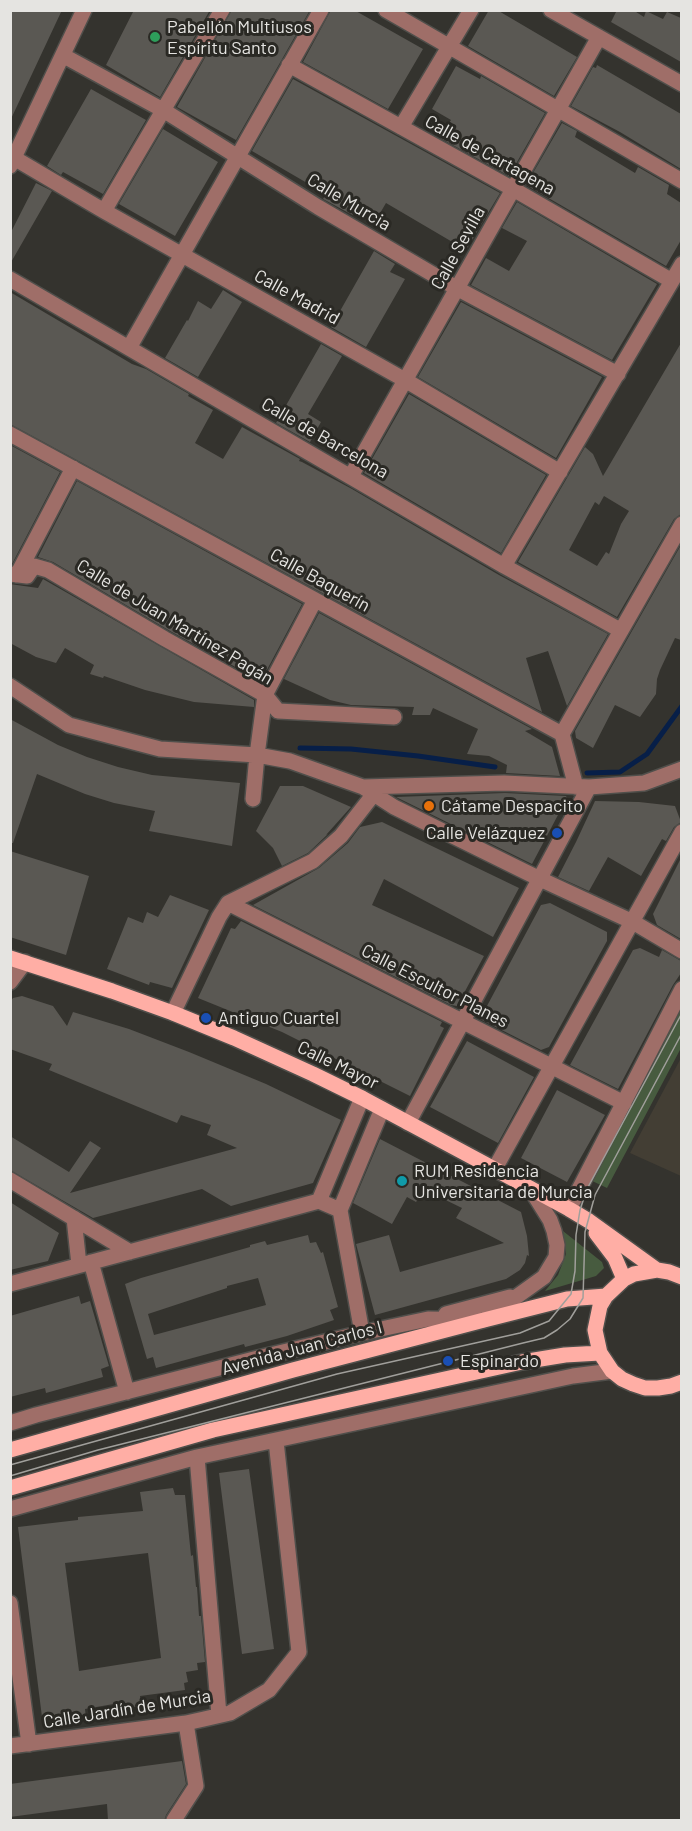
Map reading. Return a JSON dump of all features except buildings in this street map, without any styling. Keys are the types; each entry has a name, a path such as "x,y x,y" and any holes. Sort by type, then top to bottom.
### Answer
{"main road":[{"name":"Calle Mayor","path":"18,960 173,1013 261,1050 362,1098 569,1209"},
{"path":"569,1209 657,1270 681,1276"},
{"path":"569,1209 597,1234 609,1249 624,1279"},
{"path":"657,1270 634,1274 624,1279 606,1296 600,1306 596,1324 597,1342 600,1353 612,1371 622,1379 645,1388 671,1386 681,1382"},
{"name":"Avenida Juan Carlos I","path":"10,1450 293,1370 484,1320 567,1299 606,1296"},
{"path":"10,1488 213,1430 522,1362 600,1353"}],"street":[{"path":"12,162 84,10"},
{"path":"105,211 222,10"},
{"path":"129,348 321,10"},
{"path":"386,10 681,181"},
{"path":"401,127 471,10"},
{"path":"551,10 681,84"},
{"name":"Calle Sevilla","path":"351,476 598,38"},
{"name":"Calle Murcia","path":"64,56 163,110 318,207 458,289 618,374"},
{"name":"Calle de Cartagena","path":"289,65 513,189 672,281"},
{"name":"Calle Madrid","path":"12,162 105,211 405,380 560,472"},
{"path":"504,566 681,264"},
{"name":"Calle de Barcelona","path":"10,279 504,566 620,630"},
{"name":"Calle Baquerín","path":"10,434 562,734"},
{"path":"14,574 73,468"},
{"path":"408,1123 540,879 583,787 562,734 681,524"},
{"name":"Calle de Juan Martínez Pagán","path":"14,574 27,576 34,566 48,570 265,695 278,711 394,717"},
{"path":"253,799 265,695 315,600"},
{"path":"10,686 69,725 160,749 257,755 290,761 368,791 394,807 633,922 681,951"},
{"path":"368,791 504,783 583,787 644,783 681,769"},
{"path":"173,1013 228,903 313,861 341,836 368,791"},
{"path":"494,1170 681,832"},
{"name":"Calle Escultor Planes","path":"228,903 624,1103"},
{"path":"10,982 18,960"},
{"path":"569,1209 681,989"},
{"path":"319,1201 362,1098"},
{"path":"362,1333 340,1210 382,1109"},
{"path":"10,1180 130,1252"},
{"path":"428,1319 484,1320 544,1277 556,1257 557,1245 550,1220 530,1188"},
{"path":"10,1284 319,1201 340,1210"},
{"path":"74,1218 85,1263 127,1392"},
{"path":"10,1423 519,1295"},
{"path":"10,1509 197,1457 573,1376 612,1371"},
{"name":"Calle Jardín de Murcia","path":"10,1746 186,1722 230,1713 270,1690 299,1652 276,1441"},
{"path":"197,1457 219,1715"},
{"path":"10,1603 29,1744"},
{"path":"174,1821 196,1786 186,1722"}],"shaded area":[{"path":"681,1058 681,1176 630,1153"}],"green space":[{"path":"681,1003 681,1048 607,1188 588,1179"},
{"path":"563,1231 602,1262 604,1268 596,1276 545,1291 558,1275 566,1254"}],"waterway":[{"path":"587,773 620,772 647,754 682,706"},
{"path":"300,748 351,749 495,767"}],"tram line":[{"path":"10,1465 337,1374 520,1333 549,1321 571,1294 575,1271 576,1235 580,1210 587,1189 682,1013"},
{"path":"10,1476 98,1450 544,1338 557,1330 570,1319 583,1298 585,1232 595,1195 682,1033"}],"place":[{"name":"Pabellón Multiusos Espíritu Santo","path":"155,37"},
{"name":"Cátame Despacito","path":"429,806"},
{"name":"Calle Velázquez","path":"557,833"},
{"name":"Antiguo Cuartel","path":"206,1018"},
{"name":"RUM Residencia Universitaria de Murcia","path":"402,1181"},
{"name":"Espinardo","path":"448,1361"}]}
